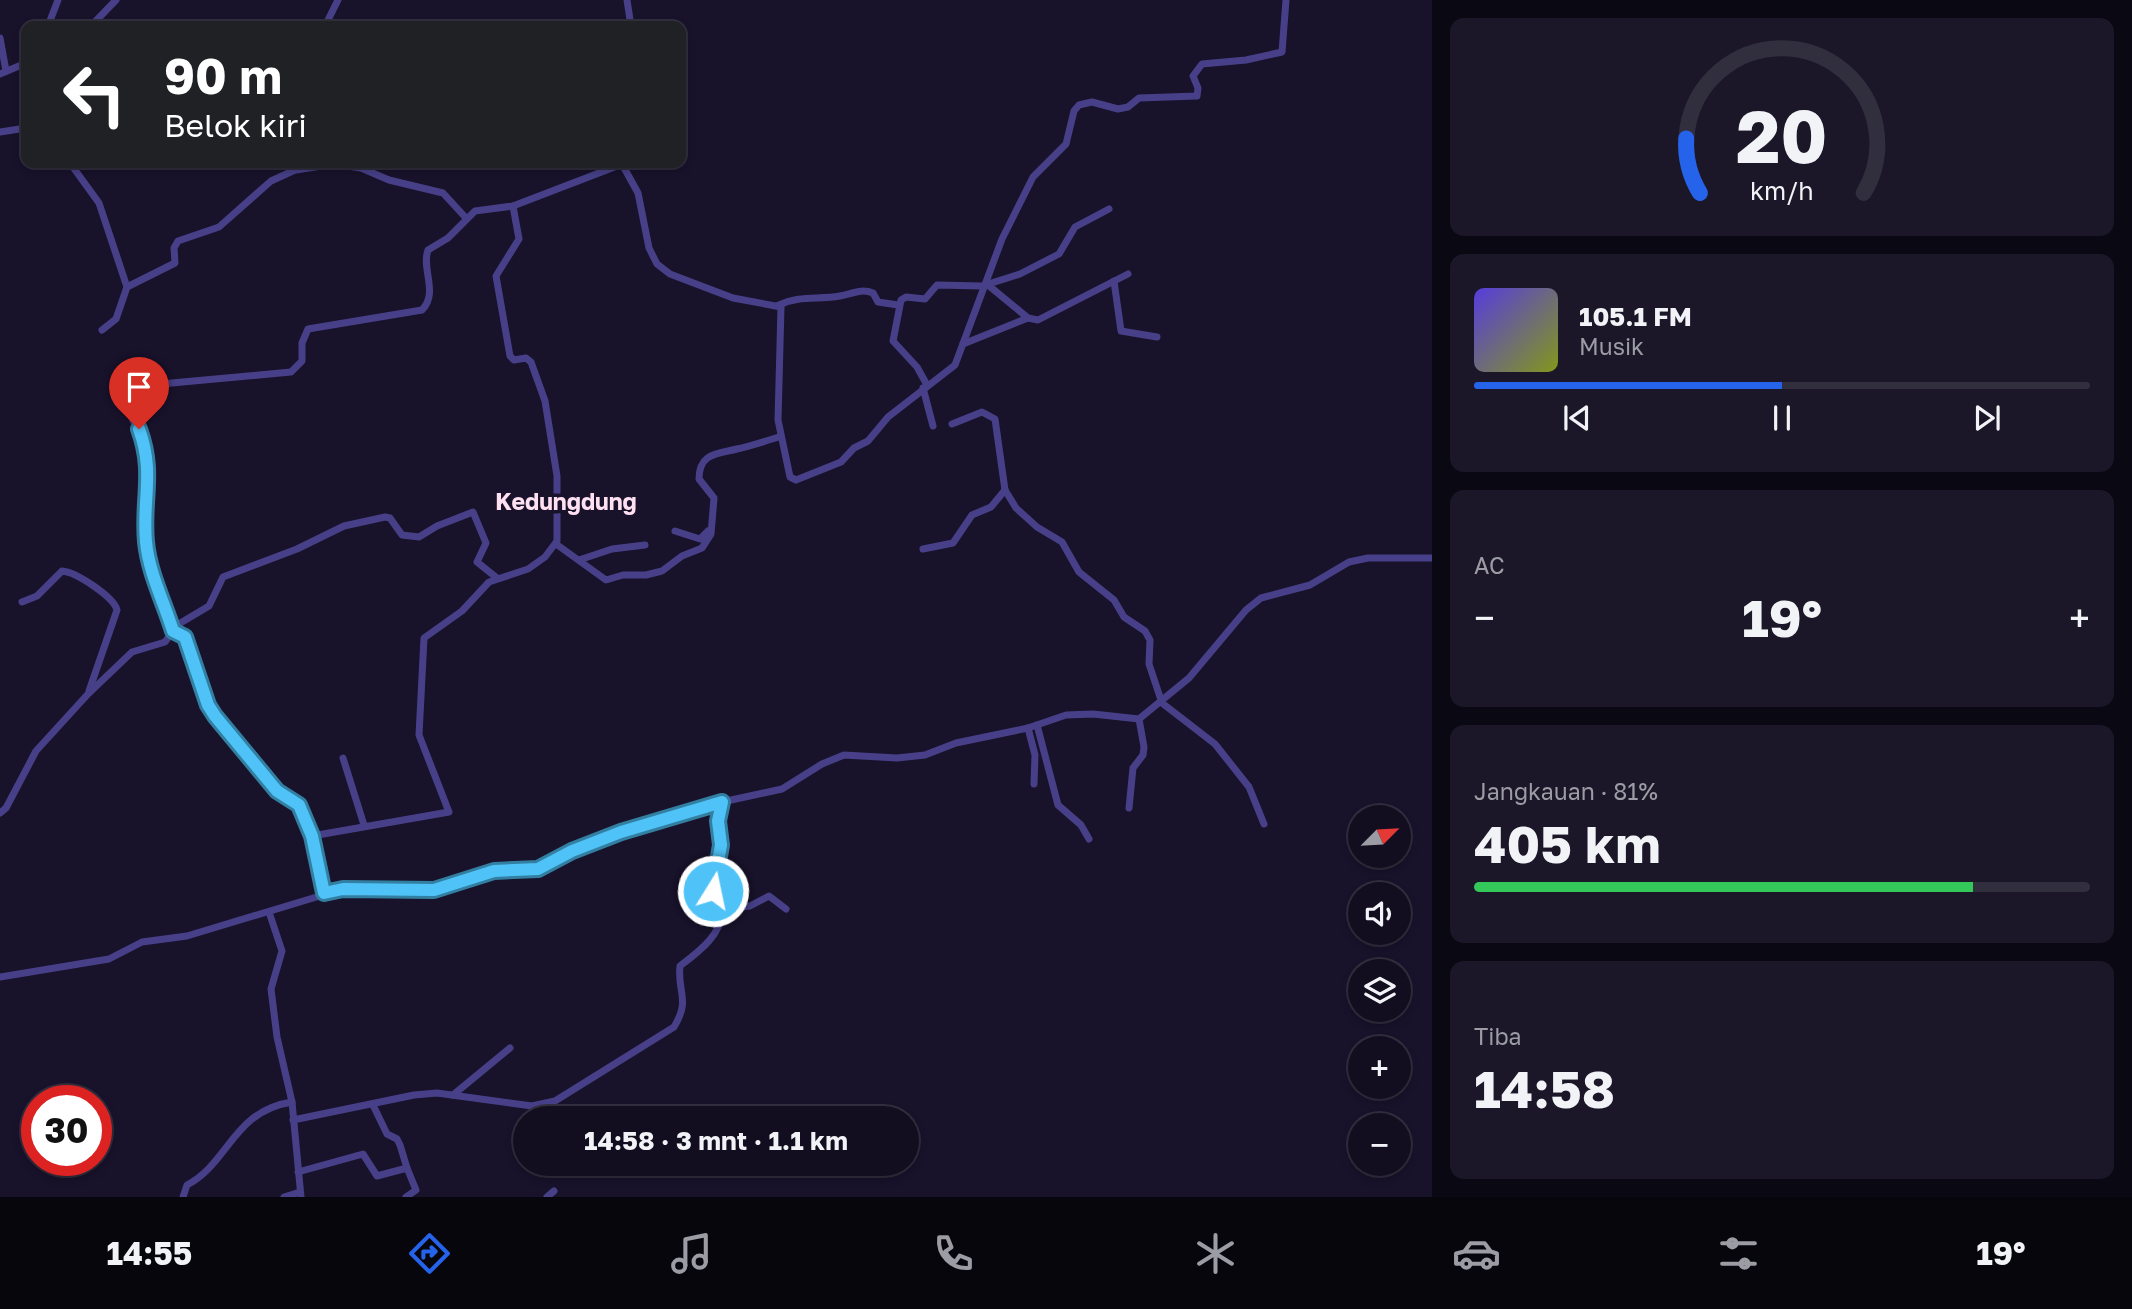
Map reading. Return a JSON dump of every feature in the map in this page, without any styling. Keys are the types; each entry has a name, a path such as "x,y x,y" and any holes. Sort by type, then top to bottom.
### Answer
{"street":[{"path":"49,21 58,0"},
{"path":"96,21 116,0"},
{"path":"328,21 338,0"},
{"path":"626,0 630,21"},
{"path":"779,305 782,309 777,373 779,437 790,477 796,480 841,462 925,387 955,365 985,286 1031,180 1066,144 1076,108 1092,102 1118,110 1128,107 1139,98 1196,96 1198,88 1193,76 1202,64 1246,60 1282,52 1286,0"},
{"path":"0,38 3,72 21,65"},
{"path":"0,132 21,129"},
{"path":"74,168 99,203 127,286 117,319 102,330"},
{"path":"127,286 173,266 177,260 174,248 178,241 219,227 271,181 293,168"},
{"path":"361,168 389,180 443,193 466,218"},
{"path":"324,893 312,836 299,805 277,791 211,710 185,637 173,629 151,567 146,543 149,465 146,449 125,401 126,393 160,384 282,375 299,367 302,360 302,342 308,329 422,310 429,295 426,261 428,250 448,238 466,218 482,209 513,206 611,168"},
{"path":"626,168 638,193 649,248 657,264 670,274 733,299 779,305 803,297 838,297 864,290 873,293 878,302 898,305"},
{"path":"312,836 449,812 419,735 422,649 428,632 462,611 489,582 528,569 556,544 558,493 545,401 531,362 510,356 496,285 497,271 519,239 513,206"},
{"path":"933,426 925,387 917,367 894,341 898,305 906,297 925,299 937,285 985,286 1059,254 1075,228 1109,209"},
{"path":"985,286 1028,318 1038,320 1128,274"},
{"path":"1114,281 1121,331 1157,337"},
{"path":"962,344 1028,318"},
{"path":"952,424 982,412 995,419 1005,491 1022,515 1062,542 1079,572 1114,600 1124,617 1145,631 1150,640 1149,664 1162,703 1214,744 1249,787 1264,824"},
{"path":"556,544 606,580 623,575 646,575 662,571 682,556 702,548 709,538 714,498 699,479 705,459 714,452 779,437"},
{"path":"923,549 953,543 972,515 991,507 1005,491"},
{"path":"0,813 6,808 36,751 87,695 132,652 164,642 173,629 209,606 223,577 297,549 344,526 385,517 390,518 402,535 419,537 445,522 472,512 485,543 477,562 497,578"},
{"path":"676,531 701,539 711,526"},
{"path":"579,560 612,549 645,545"},
{"path":"0,977 109,959 142,942 187,936 343,889 434,890 494,871 538,869 572,851 621,832 722,802 782,789 822,764 844,755 897,758 925,755 956,743 1028,728 1079,713 1139,719 1162,703 1189,678 1246,610 1261,598 1310,585 1349,562 1368,558 1432,558"},
{"path":"22,602 37,596 62,571 79,576 114,601 117,610 87,695"},
{"path":"1129,808 1133,768 1143,755 1144,747 1139,719"},
{"path":"1037,725 1058,805 1080,825 1089,839"},
{"path":"1028,728 1035,755 1034,784"},
{"path":"342,758 364,825"},
{"path":"722,802 718,821 721,845 713,891 724,909"},
{"path":"724,909 750,906 769,896 786,909"},
{"path":"293,1120 414,1095 453,1094 542,1106 555,1101 674,1027 685,1002 680,966 713,938 724,909"},
{"path":"269,912 282,951 271,989 277,1037 292,1102 301,1195 284,1197"},
{"path":"453,1094 510,1048"},
{"path":"183,1197 187,1185 199,1178 231,1137 267,1107 292,1102"},
{"path":"373,1105 387,1134 397,1139 416,1190 406,1197"},
{"path":"298,1172 363,1154 377,1176 407,1168"}],"district":[{"name":"Kedungdung","path":"566,502"}],"route":[{"path":"139,429 149,465 146,543 151,567 173,631 185,637 208,705 215,716 277,791 299,805 312,836 324,893 343,889 434,890 494,871 538,869 572,851 621,832 722,802 718,821 721,845 713,891"}]}
